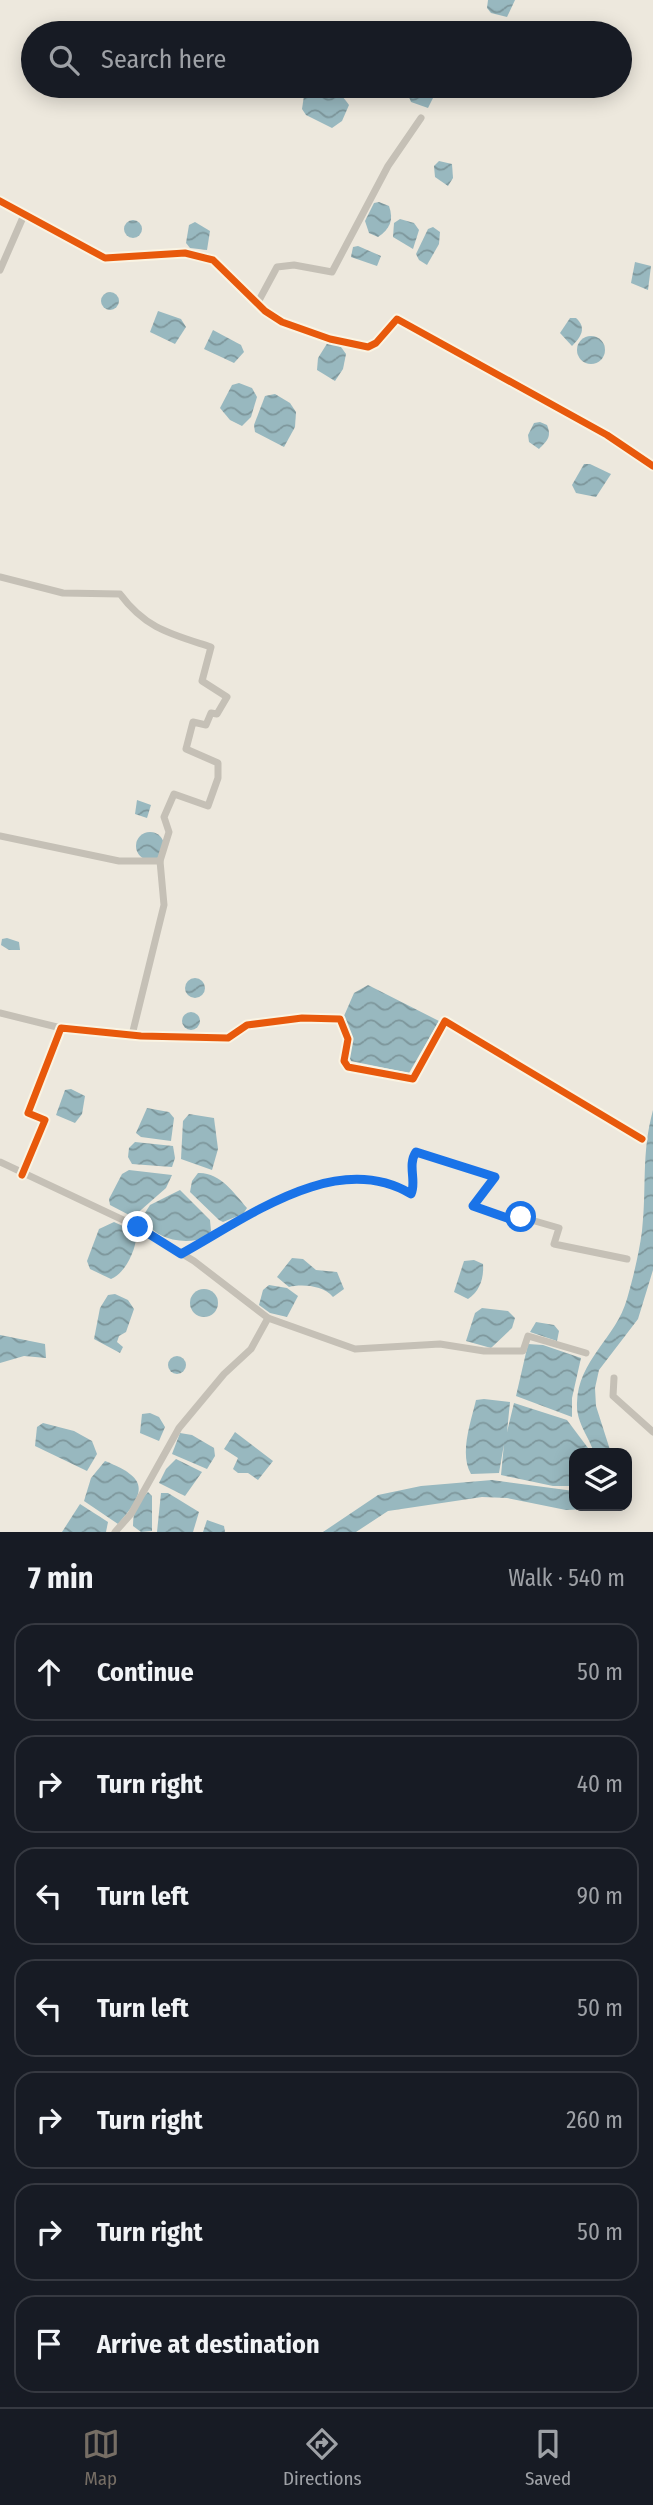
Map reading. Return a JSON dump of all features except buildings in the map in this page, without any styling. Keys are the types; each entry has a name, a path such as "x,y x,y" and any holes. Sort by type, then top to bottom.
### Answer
{"street":[{"path":"257,304 277,267 294,265 332,272 388,166 421,118"},
{"path":"0,201 105,258 162,252 185,253 213,260 257,304 282,322 330,340 368,347 376,343 397,319 607,435 653,466"},
{"path":"0,270 24,215"},
{"path":"0,577 63,593 120,594 135,613 157,629 211,647 202,681 226,697 217,713 211,713 206,725 193,722 186,749 218,762 218,778 208,806 174,794 164,817 169,832 160,861 164,905 132,1035"},
{"path":"0,836 119,861 160,861"},
{"path":"0,1013 61,1028 132,1035 229,1038 247,1025 302,1018 340,1019 348,1039 344,1061 348,1067 412,1079 445,1021 642,1139"},
{"path":"22,1175 45,1120 28,1113 61,1028"},
{"path":"181,1254 280,1198 313,1187 363,1178 392,1182 411,1194 414,1190 412,1158 416,1152 495,1177 473,1206 516,1221 521,1217 559,1228 554,1244 627,1259"},
{"path":"0,1162 22,1175 138,1227 181,1254 268,1318 355,1349 440,1344 484,1351 523,1351 528,1336 586,1353"},
{"path":"115,1532 131,1514 179,1428 224,1374 251,1349 268,1318"},
{"path":"614,1378 612,1396 653,1432"}],"water":[{"path":"488,0 515,0 507,17 491,13 487,8"},
{"path":"304,98 343,98 349,105 342,121 332,128 306,115 302,109"},
{"path":"409,98 433,98 428,108 411,102"},
{"path":"439,161 452,164 453,178 448,186 435,177 434,166"},
{"path":"374,203 389,206 391,220 378,237 369,233 365,221"},
{"path":"400,219 414,223 419,230 413,249 393,237 394,223"},
{"path":"133,220 139,223 142,229 139,235 133,238 127,235 124,229 127,223"},
{"path":"195,222 210,231 207,250 190,248 186,243 189,225"},
{"path":"433,227 440,232 439,244 427,265 419,260 416,254 428,229"},
{"path":"358,246 381,256 377,266 351,257 353,247"},
{"path":"635,262 651,266 648,290 631,283"},
{"path":"110,292 116,295 119,301 116,307 110,310 104,307 101,301 104,295"},
{"path":"158,311 181,319 186,327 175,344 150,332"},
{"path":"570,318 576,318 582,329 572,346 560,333"},
{"path":"213,330 241,345 244,352 234,363 204,349"},
{"path":"591,336 601,340 605,350 601,360 591,364 581,360 577,350 581,340"},
{"path":"328,342 341,347 346,354 343,369 335,381 317,370 318,358"},
{"path":"239,383 252,388 257,397 251,417 242,426 230,420 220,408 232,385"},
{"path":"275,394 290,403 296,412 295,427 284,447 255,432 254,425 265,396"},
{"path":"534,423 547,425 549,436 539,449 529,442 528,435"},
{"path":"584,464 611,474 596,497 576,493 572,485"},
{"path":"137,800 151,805 147,818 135,814"},
{"path":"150,832 160,836 164,846 160,856 150,860 140,856 136,846 140,836"},
{"path":"2,939 19,942 20,950 9,950 1,945"},
{"path":"195,978 202,981 205,988 202,995 195,998 188,995 185,988 188,981"},
{"path":"368,985 439,1021 409,1073 351,1061 349,1056 352,1038 344,1016 354,993"},
{"path":"187,1012 195,1012 200,1021 198,1028 187,1030 182,1025 182,1017"},
{"path":"71,1089 85,1096 82,1114 75,1123 56,1115 65,1090"},
{"path":"147,1108 169,1112 174,1118 171,1141 141,1137 136,1133"},
{"path":"653,1110 653,1270 638,1319 599,1370 595,1388 596,1406 609,1448 592,1448 577,1410 579,1388 590,1361 615,1326 627,1299 642,1231 649,1126"},
{"path":"189,1114 214,1118 218,1149 212,1170 181,1159 183,1121"},
{"path":"135,1142 173,1146 175,1158 172,1167 132,1164 128,1157 129,1148"},
{"path":"129,1170 172,1175 166,1188 133,1217 110,1205 109,1199 122,1174"},
{"path":"198,1173 213,1176 226,1184 247,1208 243,1214 223,1222 219,1220 190,1192 192,1181"},
{"path":"180,1190 210,1220 211,1231 206,1237 189,1241 170,1239 147,1224 143,1216 150,1205"},
{"path":"114,1222 136,1232 136,1238 126,1266 111,1279 90,1269 87,1261 99,1229"},
{"path":"292,1258 303,1259 316,1270 337,1272 344,1289 333,1297 312,1286 289,1287 277,1277"},
{"path":"474,1260 483,1264 483,1274 478,1288 468,1299 454,1292 464,1261"},
{"path":"269,1285 287,1288 298,1296 287,1317 270,1313 259,1305 263,1290"},
{"path":"204,1289 214,1293 218,1303 214,1313 204,1317 194,1313 190,1303 194,1293"},
{"path":"115,1294 128,1300 134,1309 126,1332 119,1336 117,1342 123,1347 120,1353 94,1339 100,1308 108,1295"},
{"path":"482,1308 508,1311 515,1318 512,1328 491,1348 466,1341 475,1313"},
{"path":"536,1322 554,1325 559,1331 557,1341 530,1332"},
{"path":"0,1335 45,1344 46,1358 24,1356 0,1363"},
{"path":"528,1344 543,1345 581,1358 572,1398 572,1417 516,1396"},
{"path":"173,1356 181,1356 186,1365 184,1372 173,1374 168,1369 168,1361"},
{"path":"476,1400 510,1402 507,1432 514,1403 567,1420 588,1448 569,1448 569,1486 553,1486 501,1475 504,1444 499,1473 471,1474 466,1448"},
{"path":"150,1413 159,1417 165,1427 159,1441 140,1433 142,1414"},
{"path":"43,1423 74,1431 92,1441 97,1454 87,1471 35,1446 37,1427"},
{"path":"235,1432 273,1461 258,1480 248,1473 238,1473 233,1469 238,1458 224,1449"},
{"path":"180,1433 192,1435 214,1448 215,1456 207,1469 172,1454"},
{"path":"176,1459 202,1472 185,1496 159,1483 166,1469"},
{"path":"105,1461 129,1473 139,1486 134,1503 118,1524 84,1501 91,1478"},
{"path":"492,1480 569,1490 569,1510 507,1498 482,1497 388,1511 356,1532 323,1532 378,1495 421,1486"},
{"path":"148,1492 152,1496 152,1531 141,1532 133,1526 134,1515 138,1503"},
{"path":"161,1493 168,1493 199,1512 193,1532 157,1532"},
{"path":"80,1504 108,1522 106,1532 62,1532"},
{"path":"207,1520 224,1526 225,1532 203,1532"}],"cycle path":[{"path":"0,201 105,258 185,253 213,260 265,311 282,322 330,339 368,347 376,343 397,319 607,435 653,466"},
{"path":"22,1175 45,1120 28,1113 61,1028 141,1036 228,1038 247,1025 302,1018 340,1019 348,1039 344,1061 348,1067 413,1079 445,1021 642,1139"}],"route":[{"path":"138,1227 181,1254 260,1208 313,1187 363,1178 392,1182 411,1194 414,1190 412,1158 416,1152 495,1177 473,1206 516,1221 521,1217"}]}
